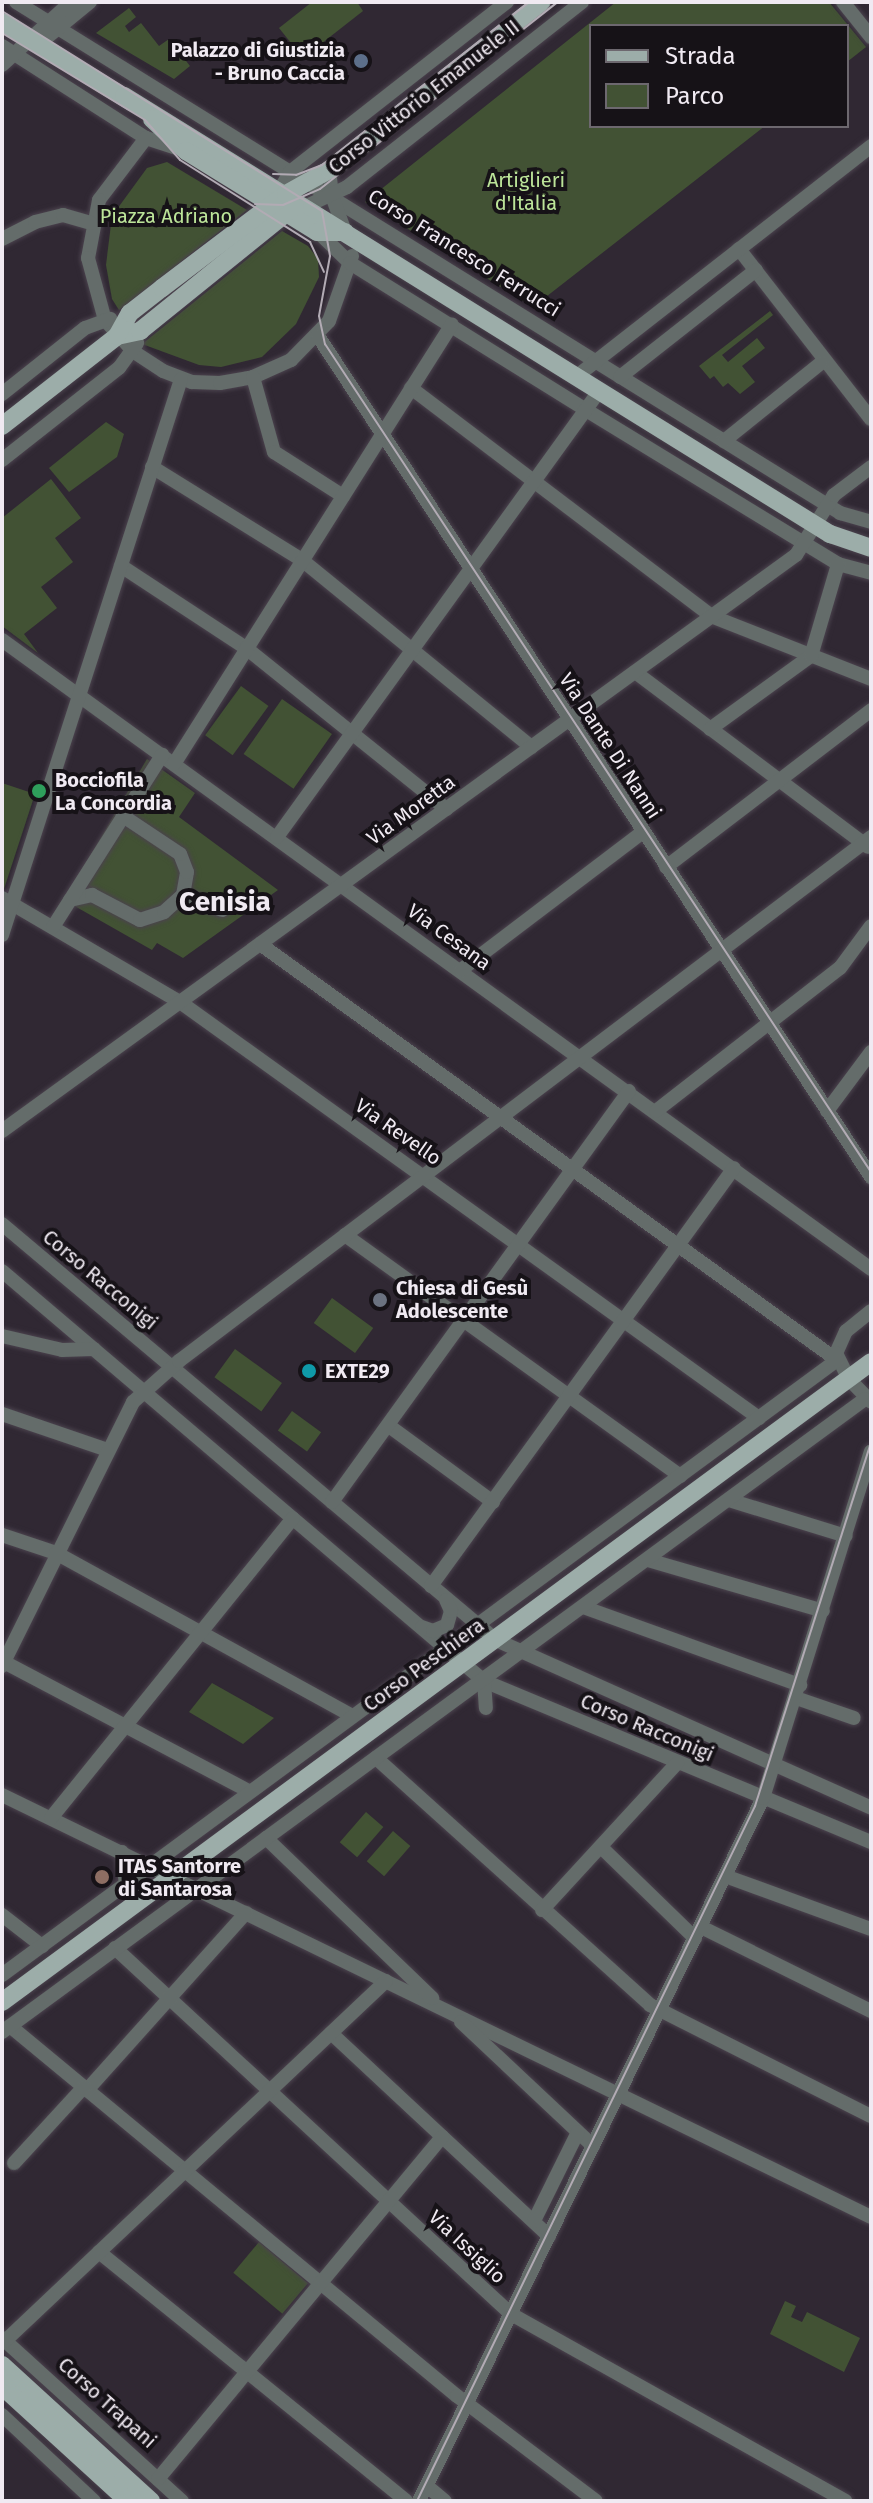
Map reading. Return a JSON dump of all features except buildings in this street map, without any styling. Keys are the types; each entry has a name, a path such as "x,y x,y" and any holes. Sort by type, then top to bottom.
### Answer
{"main road":[{"name":"Corso Vittorio Emanuele II","path":"2,426 117,336 130,313 288,202 542,2"},
{"path":"2,22 288,202 319,233 350,235"},
{"path":"124,96 186,151 350,235 815,524 871,548"},
{"name":"Corso Vittorio Emanuele II","path":"117,336 140,331 288,202"},
{"name":"Corso Peschiera","path":"2,2002 871,1362"},
{"path":"2,2365 151,2501"},
{"path":"2,2386 128,2501"}],"street":[{"name":"Corso Francesco Ferrucci","path":"16,2 826,505 871,522"},
{"path":"53,24 71,2"},
{"path":"2,65 53,24 90,2"},
{"name":"Corso Vittorio Emanuele II","path":"311,184 507,2"},
{"name":"Corso Vittorio Emanuele II","path":"288,202 582,2"},
{"path":"843,2 871,37"},
{"path":"2,46 146,138 186,151"},
{"path":"146,138 108,185 91,223 90,275 105,320 117,336 134,352 181,379 220,383 253,377 291,360 318,336 335,309 350,263 350,235 311,184"},
{"path":"577,376 871,146"},
{"path":"2,239 35,222 63,215 91,223"},
{"path":"319,233 350,263 586,410 838,564 871,573"},
{"path":"739,249 871,419"},
{"path":"620,377 756,270"},
{"name":"Corso Vittorio Emanuele II","path":"2,394 85,328 130,313"},
{"path":"53,927 123,816 168,759 246,648 452,324"},
{"path":"2,460 134,352 140,331"},
{"name":"Via Dante Di Nanni","path":"318,336 871,1177"},
{"path":"724,441 821,363"},
{"path":"253,377 274,452 343,496"},
{"path":"2,935 7,901 79,696 181,379"},
{"path":"411,388 711,616 871,679"},
{"path":"277,837 600,390"},
{"path":"152,467 302,560 531,747"},
{"name":"Via Moretta","path":"2,1131 711,616 804,544 826,505 871,467"},
{"path":"710,729 811,656 838,564"},
{"path":"121,566 246,648 446,809"},
{"name":"Via Cesana","path":"2,640 582,1056 871,1269"},
{"path":"249,1791 3,1663 128,1407 147,1394 172,1367 345,1235 721,949 868,843 778,780 635,672"},
{"path":"666,867 871,710"},
{"path":"70,900 92,895 140,920 164,912 183,895 187,872 180,854 123,816"},
{"path":"461,970 643,832"},
{"path":"183,895 222,910"},
{"name":"Via Revello","path":"7,901 180,1002 759,1418"},
{"path":"656,1111 840,968 871,926"},
{"path":"260,944 837,1360 868,1400 6,2029 86,2088 467,2404 596,2501"},
{"path":"827,1111 871,1052"},
{"path":"332,1502 629,1091"},
{"path":"431,1586 734,1168"},
{"name":"Corso Racconigi","path":"2,1224 496,1640 519,1655 871,1808"},
{"path":"345,1235 680,1476"},
{"name":"Corso Racconigi","path":"2,1271 484,1681 871,1842"},
{"path":"837,1360 841,1337 871,1311"},
{"path":"2,1336 62,1350 94,1349"},
{"name":"Corso Peschiera","path":"2,1975 837,1360"},
{"path":"2,1414 108,1450"},
{"path":"389,1426 493,1502"},
{"path":"419,2501 763,1798 871,1451"},
{"path":"729,1500 846,1536"},
{"path":"51,1818 293,1518"},
{"path":"2,1535 56,1553 352,1716"},
{"path":"648,1560 823,1611"},
{"path":"421,1627 433,1631 447,1625 451,1611 446,1600"},
{"path":"583,1607 798,1691 854,1718"},
{"path":"484,1681 486,1708"},
{"path":"376,1758 542,1910 660,2010 871,2116"},
{"path":"542,1910 677,1763"},
{"path":"2,1795 871,2217"},
{"path":"266,1838 593,2146"},
{"path":"601,1847 698,1933 871,2011"},
{"path":"122,1852 126,1884"},
{"path":"725,1876 871,1929"},
{"path":"14,2163 246,1913"},
{"path":"2,1915 42,1946"},
{"name":"Via Issiglio","path":"115,1948 511,2314 845,2501"},
{"path":"4,2339 386,1981"},
{"path":"331,2033 549,2236"},
{"path":"534,2221 578,2132"},
{"path":"158,2479 442,2137"},
{"path":"99,2252 406,2501"},
{"name":"Corso Trapani","path":"4,2339 182,2501"},
{"path":"4,2422 94,2501"},
{"path":"427,2486 445,2501"}],"green space":[{"path":"312,2 357,2 363,11 303,58 279,28"},
{"name":"Artiglieri d'Italia","path":"616,2 829,2 847,24 589,24 589,128 762,128 533,307 365,202"},
{"path":"129,8 136,17 125,26 129,32 141,23 159,46 169,39 190,66 174,79 96,33"},
{"name":"Artiglieri d'Italia","path":"849,26 866,47 849,60"},
{"name":"Piazza Adriano","path":"167,162 247,210 119,310 112,299 106,265 112,216 147,168"},
{"path":"282,231 308,246 318,259 319,277 296,324 262,357 221,367 199,365 142,344"},
{"path":"770,311 773,315 722,355 728,362 757,338 765,348 742,366 755,382 740,394 728,383 723,387 714,376 710,379 699,366"},
{"path":"106,422 124,434 117,457 69,492 49,468"},
{"path":"51,479 81,518 55,538 73,562 41,587 57,608 24,634 38,653 2,626 2,518"},
{"path":"241,686 269,706 233,755 205,735"},
{"path":"282,699 332,734 294,789 244,754"},
{"path":"147,759 195,793 179,817 278,890 183,958 157,943 152,950 64,900"},
{"path":"2,783 35,794 4,889 2,888"},
{"path":"332,1298 373,1328 355,1353 314,1323"},
{"path":"235,1349 282,1383 261,1411 214,1377"},
{"path":"292,1411 321,1432 307,1452 278,1430"},
{"path":"212,1683 274,1718 243,1744 189,1712"},
{"path":"366,1812 383,1827 357,1857 340,1842"},
{"path":"393,1831 410,1846 384,1876 367,1861"},
{"path":"259,2242 308,2283 282,2314 233,2273"},
{"path":"785,2301 796,2306 791,2317 802,2322 807,2312 860,2338 844,2372 770,2334"}],"tram line":[{"path":"273,174 296,175 322,165 529,2"},
{"path":"255,204 283,205 320,189 558,2"},
{"path":"2,11 322,211 330,256 319,316 325,344 871,1172"},
{"path":"2,33 145,120 180,160 310,242 324,272"},
{"path":"417,2501 755,1806 871,1442"}],"place":[{"name":"Palazzo di Giustizia - Bruno Caccia","path":"361,61"},
{"name":"Bocciofila La Concordia","path":"39,791"},
{"name":"Chiesa di Gesù Adolescente","path":"380,1300"},
{"name":"EXTE29","path":"309,1371"},
{"name":"ITAS Santorre di Santarosa","path":"102,1877"}],"district":[{"name":"Cenisia","path":"225,902"}]}
